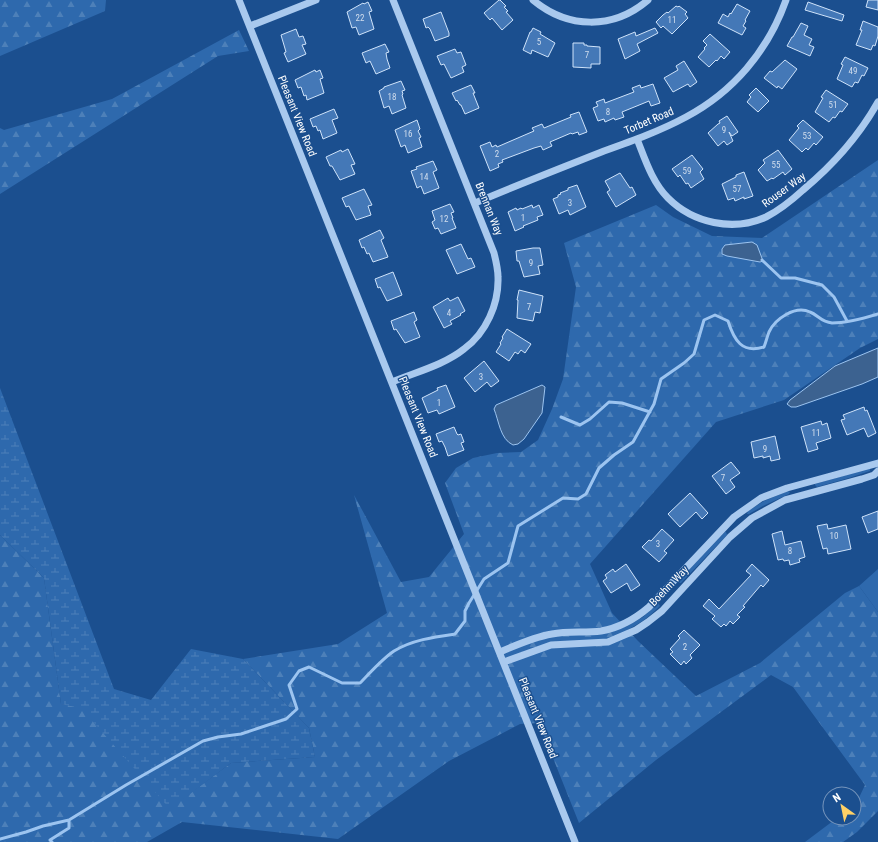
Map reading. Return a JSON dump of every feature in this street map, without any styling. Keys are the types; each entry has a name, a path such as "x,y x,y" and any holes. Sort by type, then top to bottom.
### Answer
{"street":[{"name":"Pleasant View Road","path":"239,0 576,842"},
{"path":"250,26 316,0"},
{"name":"Brennan Way","path":"392,382 451,358 465,349 475,340 490,317 498,290 497,264 494,253 393,0"},
{"path":"533,0 543,8 558,16 573,21 591,23 626,15 640,7 648,0"},
{"name":"Torbet Road","path":"475,203 637,139 685,118 704,107 735,82 750,66 773,31 786,0"},
{"name":"Rouser Way","path":"637,139 658,186 677,206 700,219 715,223 731,224 749,222 766,217 779,209 816,179 842,153 862,127 878,102"},
{"name":"Boehm Way","path":"500,652 541,636 553,633 602,630 619,626 638,616 649,607 734,517 761,498 796,485 878,463"},
{"name":"Boehm Way","path":"504,662 551,646 604,642 623,637 648,622 662,611 738,529 752,518 785,500 862,479 878,471"},
{"path":"796,485 802,496"},
{"path":"728,523 738,529"},
{"path":"602,630 604,642"}],"green space":[{"path":"0,0 106,0 105,11 0,56"},
{"path":"239,30 249,51 218,56 0,194 0,128 4,130 112,99"},
{"path":"878,160 878,339 860,348 784,400 716,422 590,564 612,613 638,641 696,696 760,663 845,593 859,586 878,612 878,811 857,832 843,842 805,842 826,826 862,826 862,791 865,785 793,687 771,675 656,760 579,823 539,723 520,724 449,761 338,839 182,822 147,842 0,842 0,535 44,578 61,704 81,707 170,808 231,763 315,757 309,728 243,659 338,644 387,613 354,495 401,582 429,577 464,534 445,483 456,468 473,458 497,453 521,452 538,440 563,379 576,287 564,243 656,205 673,217 712,236 762,238"},
{"path":"0,388 114,689 151,700 191,649 243,659 309,728 315,757 231,763 170,809 81,708 61,704 44,578 0,535"},
{"path":"870,468 870,471 849,478 817,487 815,485 815,484"},
{"path":"788,491 790,492 789,494 747,514 748,511 764,501"},
{"path":"725,532 727,535 681,583 679,583 678,581"},
{"path":"878,569 878,612 859,586"},
{"path":"658,603 660,606 652,614 625,631 624,628 643,617"}],"shaded area":[{"path":"752,242 757,245 763,261 760,262 722,254 722,249 725,245"},
{"path":"878,348 878,377 796,407 791,407 787,404 790,400 835,366"},
{"path":"542,385 545,387 542,413 524,439 518,444 513,445 505,439 500,429 494,409 496,405"}],"building":[{"path":"499,0 506,6 504,7 508,11 506,12 513,20 502,30 492,18 490,20 484,13"},
{"path":"868,0 878,0 878,10 866,7"},
{"path":"368,2 372,11 369,12 374,29 359,35 356,27 352,28 347,12 363,3"},
{"path":"808,2 844,15 842,21 805,10"},
{"path":"737,4 750,11 743,26 746,28 742,35 718,23 723,14 728,17 730,13 731,14"},
{"path":"676,6 679,6 687,12 685,14 688,18 672,34 663,26 661,28 656,22"},
{"path":"441,12 449,36 435,41 430,29 428,27 426,28 423,19"},
{"path":"863,21 878,27 878,36 875,46 873,45 871,50 856,45 862,30 860,30"},
{"path":"801,23 808,26 804,35 812,39 809,45 814,47 810,56 787,46"},
{"path":"533,28 541,32 540,34 555,43 548,57 532,50 531,54 523,50"},
{"path":"655,28 658,33 637,44 640,51 625,59 618,39 635,32 636,36"},
{"path":"296,29 299,37 303,36 306,44 302,45 306,54 288,62 284,53 286,52 281,35"},
{"path":"710,34 730,52 724,59 721,56 709,67 698,57 707,45 703,41"},
{"path":"573,43 584,43 584,45 587,46 600,47 600,64 591,64 591,68 573,67"},
{"path":"385,44 389,52 386,53 390,68 376,74 370,61 366,63 362,53"},
{"path":"455,49 457,53 461,52 466,65 462,67 464,72 451,78 444,64 441,65 437,56"},
{"path":"845,57 868,68 864,76 862,75 858,83 855,82 852,87 837,79 843,65 841,64"},
{"path":"785,60 797,69 782,89 778,86 777,88 764,78 770,71 772,72"},
{"path":"684,61 697,82 690,87 688,84 673,92 664,78 678,70 676,66"},
{"path":"315,70 316,72 320,70 323,78 320,79 324,93 307,100 306,95 304,96 301,87 298,88 295,80"},
{"path":"401,81 405,90 402,91 402,95 406,108 392,114 389,106 384,108 379,91 384,87"},
{"path":"653,84 660,103 651,106 649,101 622,112 624,117 615,120 614,118 605,122 604,119 598,121 593,108 598,106 596,102 604,99 605,103 634,92 632,88 640,85 641,88"},
{"path":"471,85 479,108 465,114 461,105 457,100 456,101 452,93"},
{"path":"756,88 769,101 758,112 747,102 751,97 749,95"},
{"path":"826,90 848,104 842,112 840,111 835,118 833,117 829,122 815,112 823,98 821,97"},
{"path":"334,109 338,118 332,120 337,133 323,139 320,130 318,131 316,126 313,127 310,119"},
{"path":"579,112 587,132 579,135 578,132 571,133 550,142 552,146 543,150 541,146 502,160 503,162 498,164 499,167 490,171 480,146 490,142 492,147 496,145 497,147 534,131 532,128 542,124 544,128 571,117 570,115"},
{"path":"727,116 738,132 732,136 729,132 733,141 727,145 724,141 718,146 708,133 720,123 719,121"},
{"path":"417,120 420,129 418,131 421,137 419,138 422,147 408,153 405,145 401,147 395,130"},
{"path":"803,120 823,137 816,145 814,143 808,150 806,148 802,152 789,140 799,128 797,126"},
{"path":"348,149 355,164 351,165 355,174 340,180 332,166 330,166 326,157 341,150 342,152"},
{"path":"778,150 792,169 785,175 783,172 767,181 758,170 765,163 763,160"},
{"path":"692,155 703,169 700,172 704,179 691,188 688,183 686,184 680,175 678,177 672,169"},
{"path":"433,161 437,170 433,172 439,188 424,194 421,186 417,188 411,171 417,169 416,167"},
{"path":"744,172 753,196 744,199 744,197 735,201 734,198 728,200 722,184"},
{"path":"620,173 630,188 632,187 636,195 616,207 607,192 610,190 605,181"},
{"path":"577,185 586,207 570,215 568,210 559,214 553,199 558,197 558,195 561,194 560,193 568,190 568,188"},
{"path":"364,189 372,205 368,206 371,215 356,220 349,206 346,207 342,198"},
{"path":"450,204 454,212 451,213 456,228 441,234 438,228 435,229 432,222 435,220 432,211"},
{"path":"532,205 533,208 539,205 543,215 537,217 538,220 515,231 508,212 516,208 517,210"},
{"path":"380,230 384,238 381,240 388,257 373,262 369,253 367,254 364,247 362,248 359,240"},
{"path":"461,244 468,259 471,258 475,267 457,274 446,250"},
{"path":"540,248 543,265 538,266 540,274 524,277 519,261 517,261 516,251"},
{"path":"393,272 402,295 387,301 380,287 378,288 375,279"},
{"path":"519,290 543,296 540,313 535,312 533,321 517,318 517,300"},
{"path":"458,297 465,311 450,321 452,324 444,328 433,307 448,298 450,301"},
{"path":"414,312 417,320 414,322 420,337 405,343 396,329 394,330 391,321"},
{"path":"507,329 531,344 525,353 521,350 518,354 515,352 509,361 496,352"},
{"path":"484,361 499,381 491,387 487,382 475,392 464,378"},
{"path":"446,385 455,407 439,414 437,410 428,413 422,398 438,390 437,388"},
{"path":"864,407 865,411 867,410 876,433 868,437 864,428 847,435 841,420 845,419 843,415"},
{"path":"821,421 822,425 827,423 831,438 816,443 818,449 808,452 801,427"},
{"path":"454,427 458,435 461,434 464,442 461,443 464,450 448,456 442,441 439,442 436,434"},
{"path":"775,436 780,459 771,461 770,456 754,458 751,442"},
{"path":"731,462 740,473 730,480 735,487 726,494 712,476"},
{"path":"690,493 708,513 702,519 696,512 680,527 668,514"},
{"path":"878,511 878,529 868,533 862,517"},
{"path":"827,524 828,529 846,525 851,549 828,554 827,548 823,549 817,526"},
{"path":"662,529 674,540 664,551 667,553 659,562 642,547 649,540 651,541"},
{"path":"782,531 785,545 801,541 805,557 799,559 800,562 790,565 789,560 778,560 772,534"},
{"path":"626,564 640,585 631,591 627,583 611,593 603,581 607,578 605,575 613,569 615,572"},
{"path":"752,564 769,580 763,587 761,585 743,606 745,607 737,615 740,617 733,624 730,621 726,626 724,624 721,627 712,619 715,616 703,606 709,599 719,609 751,575 746,571"},
{"path":"684,630 700,645 690,655 692,658 686,664 684,661 681,665 670,654 673,652 670,649 680,638 678,636"}],"waterway":[{"path":"762,260 781,278 795,278 822,285 834,297 847,321"},
{"path":"0,839 69,820 126,785 203,741 218,737 241,734 286,719 297,709 289,685 299,671 309,667 342,683 360,683 385,658 401,647 439,636 455,634 465,621 465,611 484,579 508,563 518,526 563,498 578,499 586,494 599,468 614,455 633,442 654,404 661,379 694,354 704,320 715,315 728,321 733,334 740,344 750,349 756,349 764,347 769,332 776,322 786,314 798,310 813,313 822,320 832,323 861,319 878,314"},
{"path":"561,417 580,425 590,419 609,402 622,403 650,412"},
{"path":"52,842 50,840 69,828 69,820"}]}
